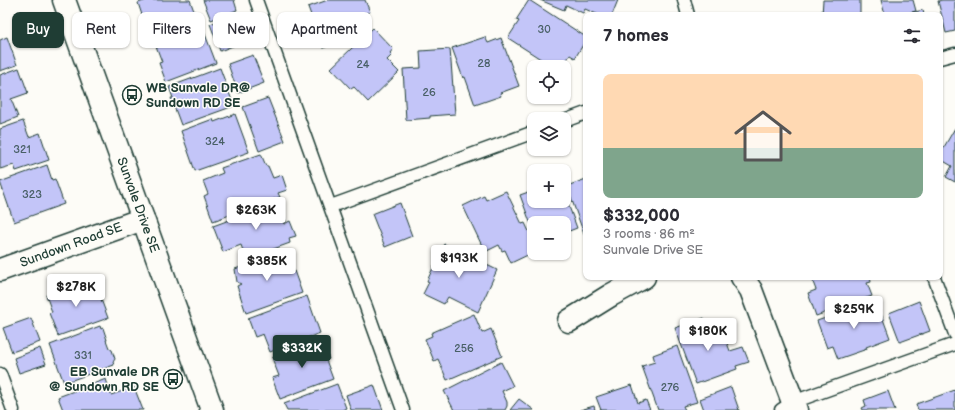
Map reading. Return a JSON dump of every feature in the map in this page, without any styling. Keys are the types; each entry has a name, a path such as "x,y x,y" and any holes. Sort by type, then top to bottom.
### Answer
{"street":[{"name":"Sunvale Drive SE","path":"64,0 212,410"},
{"name":"Sundown Road SE","path":"0,270 143,219"},
{"path":"569,321 610,294 638,280"},
{"path":"744,280 751,290 790,407"}],"lane":[{"path":"256,0 403,410"},
{"path":"684,0 687,12"},
{"path":"943,57 955,54"},
{"path":"571,118 583,114"},
{"path":"331,206 527,135"},
{"path":"935,280 955,334"},
{"path":"790,407 955,344"},
{"path":"0,374 13,410"}],"building":[{"path":"147,0 190,0 194,12 141,12 138,3"},
{"path":"203,0 234,0 237,10 232,12 213,12 213,19 211,20"},
{"path":"328,0 365,0 370,12 310,12 308,7"},
{"path":"529,0 583,35 583,45 575,58 570,55 567,60 542,60 508,38 519,21 516,20"},
{"path":"540,0 618,0 613,12 592,12 585,9 583,13 566,5 564,10"},
{"path":"823,0 860,0 860,12 822,12"},
{"path":"881,0 913,0 916,11 912,12 884,12"},
{"path":"955,0 955,31 946,33 943,21 943,12 941,12 938,1"},
{"path":"213,23 213,32 210,24"},
{"path":"373,28 393,49 390,53 392,55 387,60 399,72 368,102 354,87 351,89 331,68 352,48 372,48"},
{"path":"205,34 216,63 166,82 159,63 162,62 157,48 205,48"},
{"path":"7,37 17,65 0,71 0,40"},
{"path":"485,37 488,43 501,38 519,86 500,93 501,96 475,105 465,77 463,78 452,48"},
{"path":"219,48 228,48 220,51"},
{"path":"450,49 455,114 406,120 403,69 421,68 420,51"},
{"path":"253,55 264,83 238,93 228,64"},
{"path":"19,68 28,93 11,99 18,117 0,124 0,75"},
{"path":"220,68 234,106 181,125 171,98 173,98 169,87"},
{"path":"268,98 285,141 259,151 243,107"},
{"path":"235,114 249,152 195,171 181,131 213,119 214,122"},
{"path":"23,121 29,137 40,133 49,160 16,171 14,165 0,169 0,129"},
{"path":"955,128 955,182 946,177 952,166 943,161 943,149"},
{"path":"261,154 273,178 282,175 287,190 278,193 280,197 213,221 204,196 208,194 203,181 223,173 221,168"},
{"path":"47,165 52,180 55,179 64,204 14,222 0,182"},
{"path":"583,180 583,231 571,197 571,185"},
{"path":"506,191 522,224 525,223 527,227 527,255 511,263 505,250 502,251 499,245 485,252 463,206 484,196 486,200"},
{"path":"527,192 527,208 570,208 577,228 571,230 571,216 528,216 520,195"},
{"path":"279,202 286,221 283,222 284,224 290,221 296,236 289,238 290,243 246,259 241,245 223,252 213,226"},
{"path":"400,203 412,236 385,247 372,214"},
{"path":"444,244 497,270 478,312 448,297 444,304 423,294 429,282 427,281"},
{"path":"285,252 291,269 293,268 302,293 246,313 237,286 241,284 237,282 235,269"},
{"path":"91,279 97,295 99,294 108,318 58,336 49,313 52,312 46,295"},
{"path":"812,280 871,280 871,282 867,283 872,296 816,316 808,293 816,290"},
{"path":"307,296 320,333 270,352 263,334 255,337 248,318"},
{"path":"876,300 890,338 866,347 867,349 838,359 833,346 827,348 817,321"},
{"path":"919,301 930,331 900,342 889,313"},
{"path":"474,314 482,333 491,329 502,356 447,380 438,359 434,361 425,339 432,336 431,333"},
{"path":"31,318 40,342 12,352 3,328"},
{"path":"704,318 711,336 723,332 730,351 743,347 749,362 736,366 737,369 696,384 675,328"},
{"path":"100,326 101,329 103,328 109,348 112,350 115,359 113,362 114,365 64,383 50,345"},
{"path":"321,339 329,359 326,360 333,379 280,399 272,378 279,376 272,358"},
{"path":"677,346 697,402 683,406 685,410 658,410 642,366 655,362 653,355"},
{"path":"40,348 46,364 19,373 14,358"},
{"path":"501,362 513,386 502,391 507,402 505,410 454,410 444,391"},
{"path":"106,379 111,395 134,387 143,410 63,410 58,397"},
{"path":"337,384 346,408 342,410 287,410 284,404"},
{"path":"374,385 383,410 351,410 346,395"},
{"path":"632,385 638,403 646,400 650,410 601,410 596,397"},
{"path":"731,387 739,410 704,410 700,399"},
{"path":"955,390 955,410 918,410 916,404"},
{"path":"888,391 895,410 863,410 862,408 866,406 864,400"},
{"path":"519,399 534,410 510,410"},
{"path":"594,406 595,410 580,410"}],"place":[{"name":"WB Sunvale DR@ Sundown RD SE","path":"132,95"},
{"name":"EB Sunvale DR @ Sundown RD SE","path":"173,379"}]}
